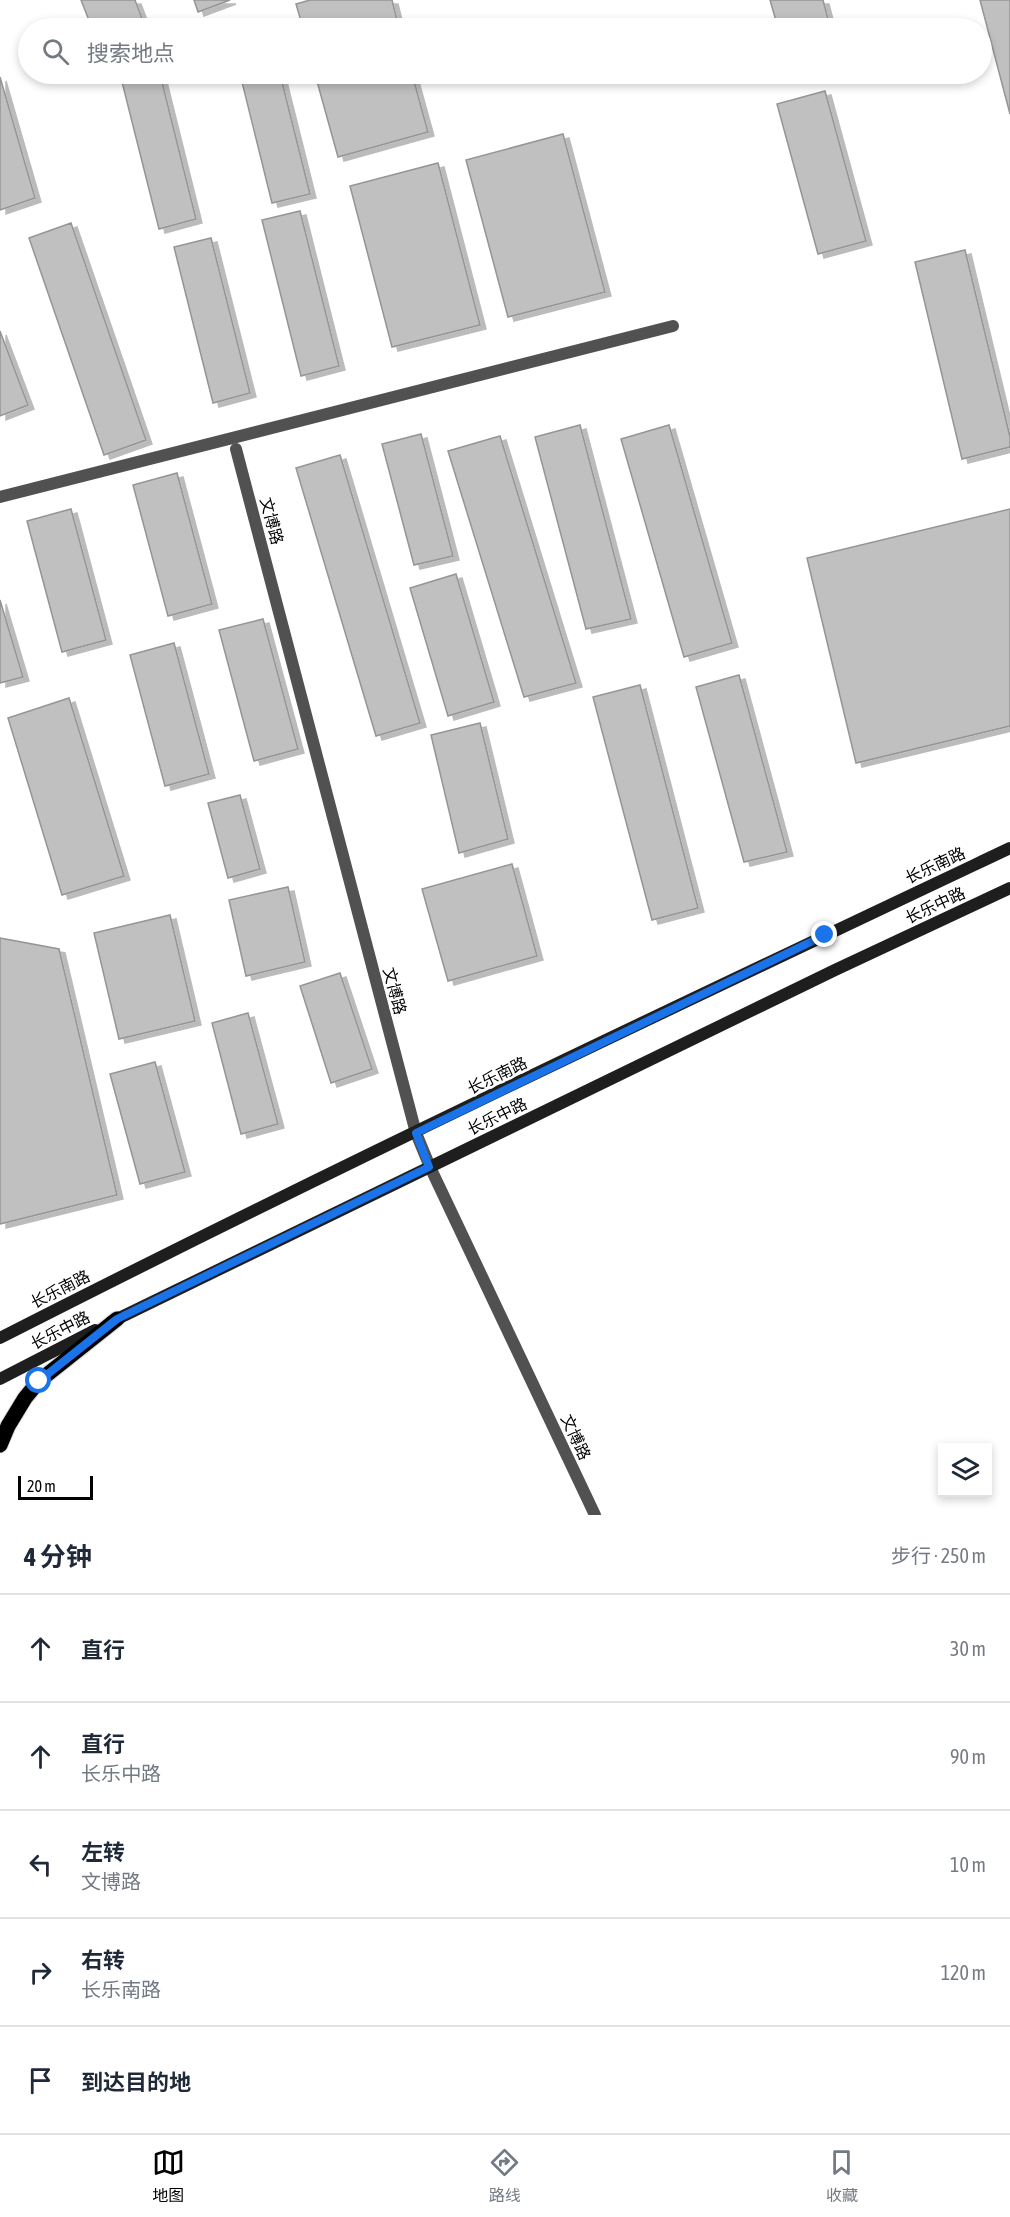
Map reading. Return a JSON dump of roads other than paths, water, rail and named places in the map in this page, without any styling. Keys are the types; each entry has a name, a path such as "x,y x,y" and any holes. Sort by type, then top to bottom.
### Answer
{"main road":[{"name":"长乐南路","path":"0,1338 416,1133 1010,848"},
{"name":"长乐中路","path":"0,1379 117,1319 429,1167 1010,888"},
{"path":"0,1445 8,1426 25,1398 39,1381 117,1319"}],"street":[{"path":"0,497 673,326"},
{"name":"文博路","path":"236,449 416,1133 429,1167 595,1515"}]}
